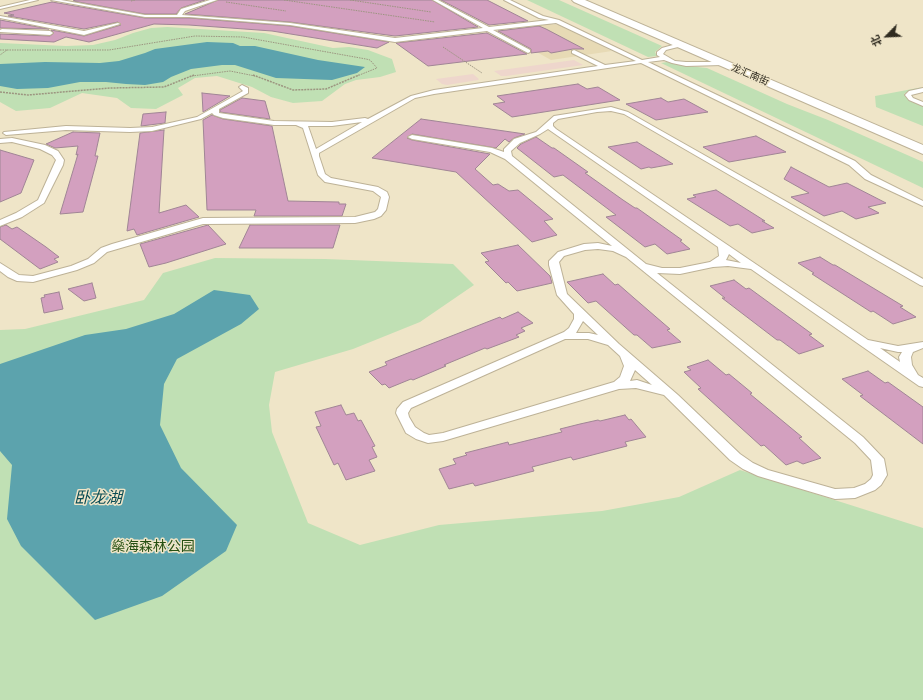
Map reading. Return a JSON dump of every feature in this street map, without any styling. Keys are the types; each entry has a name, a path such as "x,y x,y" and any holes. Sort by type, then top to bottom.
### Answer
{"main road":[{"name":"龙汇南街","path":"577,0 923,150"},
{"name":"龙汇南街","path":"595,0 923,138"}],"lane":[{"path":"0,8 36,0"},
{"path":"53,0 145,16 178,16 294,24 391,40 428,37 557,21"},
{"path":"178,16 183,10 215,0"},
{"path":"435,0 528,51"},
{"path":"506,0 541,17 557,21 852,163 868,177 923,204"},
{"path":"0,17 84,33 118,24"},
{"path":"1,31 31,23"},
{"path":"1,31 71,34"},
{"path":"680,45 664,49 660,52 660,55 686,64 722,63"},
{"path":"574,52 604,67"},
{"path":"315,156 319,149 413,97 434,92 665,58"},
{"path":"199,118 246,92 246,89 242,87"},
{"path":"923,90 911,92 908,95 911,99 923,104"},
{"path":"217,108 215,112 223,116"},
{"path":"508,157 507,151 520,139 538,133 556,117 597,110 611,110 626,113 923,283"},
{"path":"3,132 66,128 146,130 213,115 270,123 332,124 374,118"},
{"path":"0,266 17,278 33,279 74,268 91,261 104,250 115,246 203,221 355,220 378,214 382,210 385,197 384,194 375,189 328,180 322,175 306,127 295,123"},
{"path":"549,124 554,130 568,140 920,381"},
{"path":"0,141 7,136 3,132"},
{"path":"528,136 552,136 568,140"},
{"path":"412,137 485,149 502,153 508,157 676,292 859,440 877,459 880,475 876,482 864,491 835,494 763,473 748,466 735,457 674,398 619,350 575,308 561,292 554,261 557,257 567,251 593,243 598,238 595,227"},
{"path":"0,141 12,140 42,147 56,153 60,160 60,165 41,201 19,215 0,223"},
{"path":"485,149 499,148 514,144"},
{"path":"713,264 721,260 724,256 724,248 720,244"},
{"path":"584,247 610,247 629,255"},
{"path":"641,264 662,271 688,270 713,264 735,263 760,271"},
{"path":"676,292 673,284 675,278 688,270"},
{"path":"575,308 579,314 579,320 574,330 412,402 403,409 403,417 413,433 434,439 618,385 637,384 662,391 674,398"},
{"path":"561,337 577,335 589,336 603,340 619,350 630,366 628,375 618,385"},
{"path":"856,337 882,346 898,349 919,346"},
{"path":"919,346 906,353 906,366 920,381"}],"path":[{"path":"131,1 135,0"},
{"path":"284,0 436,22"},
{"path":"350,0 433,12"},
{"path":"0,50 109,50 195,36 243,37 366,59 370,60 376,68 326,89 317,90 293,90 249,74 230,71 195,75 164,87 110,88 28,95 0,92"},
{"path":"428,37 498,83"},
{"path":"0,55 7,50"}],"shaded area":[{"path":"547,24 559,25 612,51 551,60 499,31"},
{"path":"574,60 583,65 506,76 501,76 494,71"},
{"path":"473,74 479,79 478,80 447,85 442,84 436,79"}],"green space":[{"path":"527,0 559,0 662,46 655,52 657,56 648,57"},
{"path":"167,27 264,33 333,48 349,47 368,50 392,59 396,72 380,77 356,80 345,84 322,101 293,103 271,97 252,87 217,76 195,78 178,88 183,95 156,109 131,108 117,98 82,93 50,108 16,111 0,102 0,43 66,46 93,45 115,40 151,28"},
{"path":"667,62 678,65 707,68 923,162 923,188 661,63"},
{"path":"923,87 904,94 908,99 923,106 923,126 876,107 875,96"},
{"name":"燊海森林公园","path":"215,258 325,259 453,264 474,285 420,322 353,349 275,372 269,405 272,432 308,523 360,545 439,525 602,511 679,497 740,470 923,528 923,700 0,700 0,330 25,329 144,300 163,273"}],"water":[{"path":"207,42 233,43 240,46 255,46 318,60 365,67 357,73 332,80 276,78 235,65 222,65 191,69 163,82 145,85 80,82 48,88 17,89 0,86 0,64 45,62 100,63 119,61 155,49"},
{"name":"卧龙湖","path":"214,290 250,295 259,309 241,324 177,359 164,384 160,425 181,468 237,525 226,551 162,596 95,620 21,546 7,519 12,465 0,451 0,364 85,335 126,329 174,314"}],"building":[{"path":"205,0 181,8 176,14 145,14 73,1"},
{"path":"218,0 432,0 478,27 395,36 290,22 185,14"},
{"path":"441,0 487,0 528,21 489,25"},
{"path":"52,2 145,18 189,18 290,26 389,42 377,48 272,31 154,24 89,42 66,37 54,42 0,39 0,34 50,36 54,33 51,30 84,36 121,25 118,22 84,29 8,16 14,15 4,13"},
{"path":"0,20 49,29 0,28"},
{"path":"539,26 584,49 573,49 551,53 548,51 531,53 531,49 498,31"},
{"path":"487,33 527,54 428,66 396,43"},
{"path":"578,84 587,89 598,87 620,100 512,117 493,104 505,102 497,96"},
{"path":"202,93 230,96 203,112"},
{"path":"242,98 265,101 270,119 220,112 220,110"},
{"path":"661,98 668,102 684,99 708,112 656,120 626,104"},
{"path":"166,112 165,123 141,126 143,114"},
{"path":"212,115 223,119 272,126 288,201 339,202 339,204 346,204 342,216 254,216 256,210 207,210 203,120"},
{"path":"421,119 525,134 514,138 509,142 505,139 496,148 412,134 407,138 490,154 475,169 493,185 498,184 509,191 518,190 553,219 544,221 557,235 532,242 456,172 372,158"},
{"path":"164,130 159,213 186,205 199,217 137,235 134,229 127,231 140,133"},
{"path":"73,132 100,133 95,156 98,156 83,212 60,214 78,154 76,155 78,146 55,148 46,144"},
{"path":"756,136 786,152 729,162 703,147"},
{"path":"536,137 554,148 588,172 585,173 682,240 680,241 690,249 667,254 655,244 645,247 606,217 616,215 563,175 554,177 517,148 521,144"},
{"path":"637,142 673,164 641,169 608,147"},
{"path":"0,150 34,160 21,193 0,202"},
{"path":"791,167 829,187 847,183 886,203 868,207 879,213 856,219 842,211 824,216 791,197 809,193 784,179"},
{"path":"716,190 774,228 752,233 738,224 730,226 687,199 696,197 693,195"},
{"path":"6,225 12,229 17,227 46,247 59,257 54,259 58,262 40,269 0,239 0,227"},
{"path":"208,225 226,244 149,267 140,244"},
{"path":"250,225 340,225 333,248 239,248"},
{"path":"518,245 550,276 552,283 517,291 508,282 506,283 485,262 489,261 481,253"},
{"path":"820,257 903,306 900,307 916,317 893,324 873,311 871,312 812,274 814,273 798,263"},
{"path":"603,274 615,285 618,284 670,329 667,330 681,342 652,348 637,335 634,335 596,301 588,303 567,282"},
{"path":"734,280 746,289 749,288 812,334 809,335 824,346 799,354 780,340 777,340 722,298 725,298 710,286"},
{"path":"92,283 96,298 84,301 68,289"},
{"path":"59,292 63,309 44,313 41,298 45,297 44,295"},
{"path":"518,312 533,323 521,328 525,331 516,335 519,337 487,349 485,348 413,380 411,379 389,388 385,384 382,385 369,372 387,365 385,362 500,317 502,319"},
{"path":"708,360 726,375 729,374 752,393 750,394 802,437 799,438 821,458 803,464 797,461 786,465 764,445 761,446 698,389 701,388 684,372 691,370 687,367"},
{"path":"868,371 885,383 888,382 923,407 923,444 860,396 863,395 842,379"},
{"path":"341,405 346,415 354,413 358,421 361,420 375,446 372,447 377,457 369,460 375,471 346,480 338,463 334,465 316,427 321,426 315,412"},
{"path":"625,415 629,420 631,419 646,437 625,442 627,446 573,460 571,457 532,467 534,471 475,486 473,483 449,489 439,469 456,464 453,459 467,455 465,453 508,442 509,445 562,432 560,429"}]}
